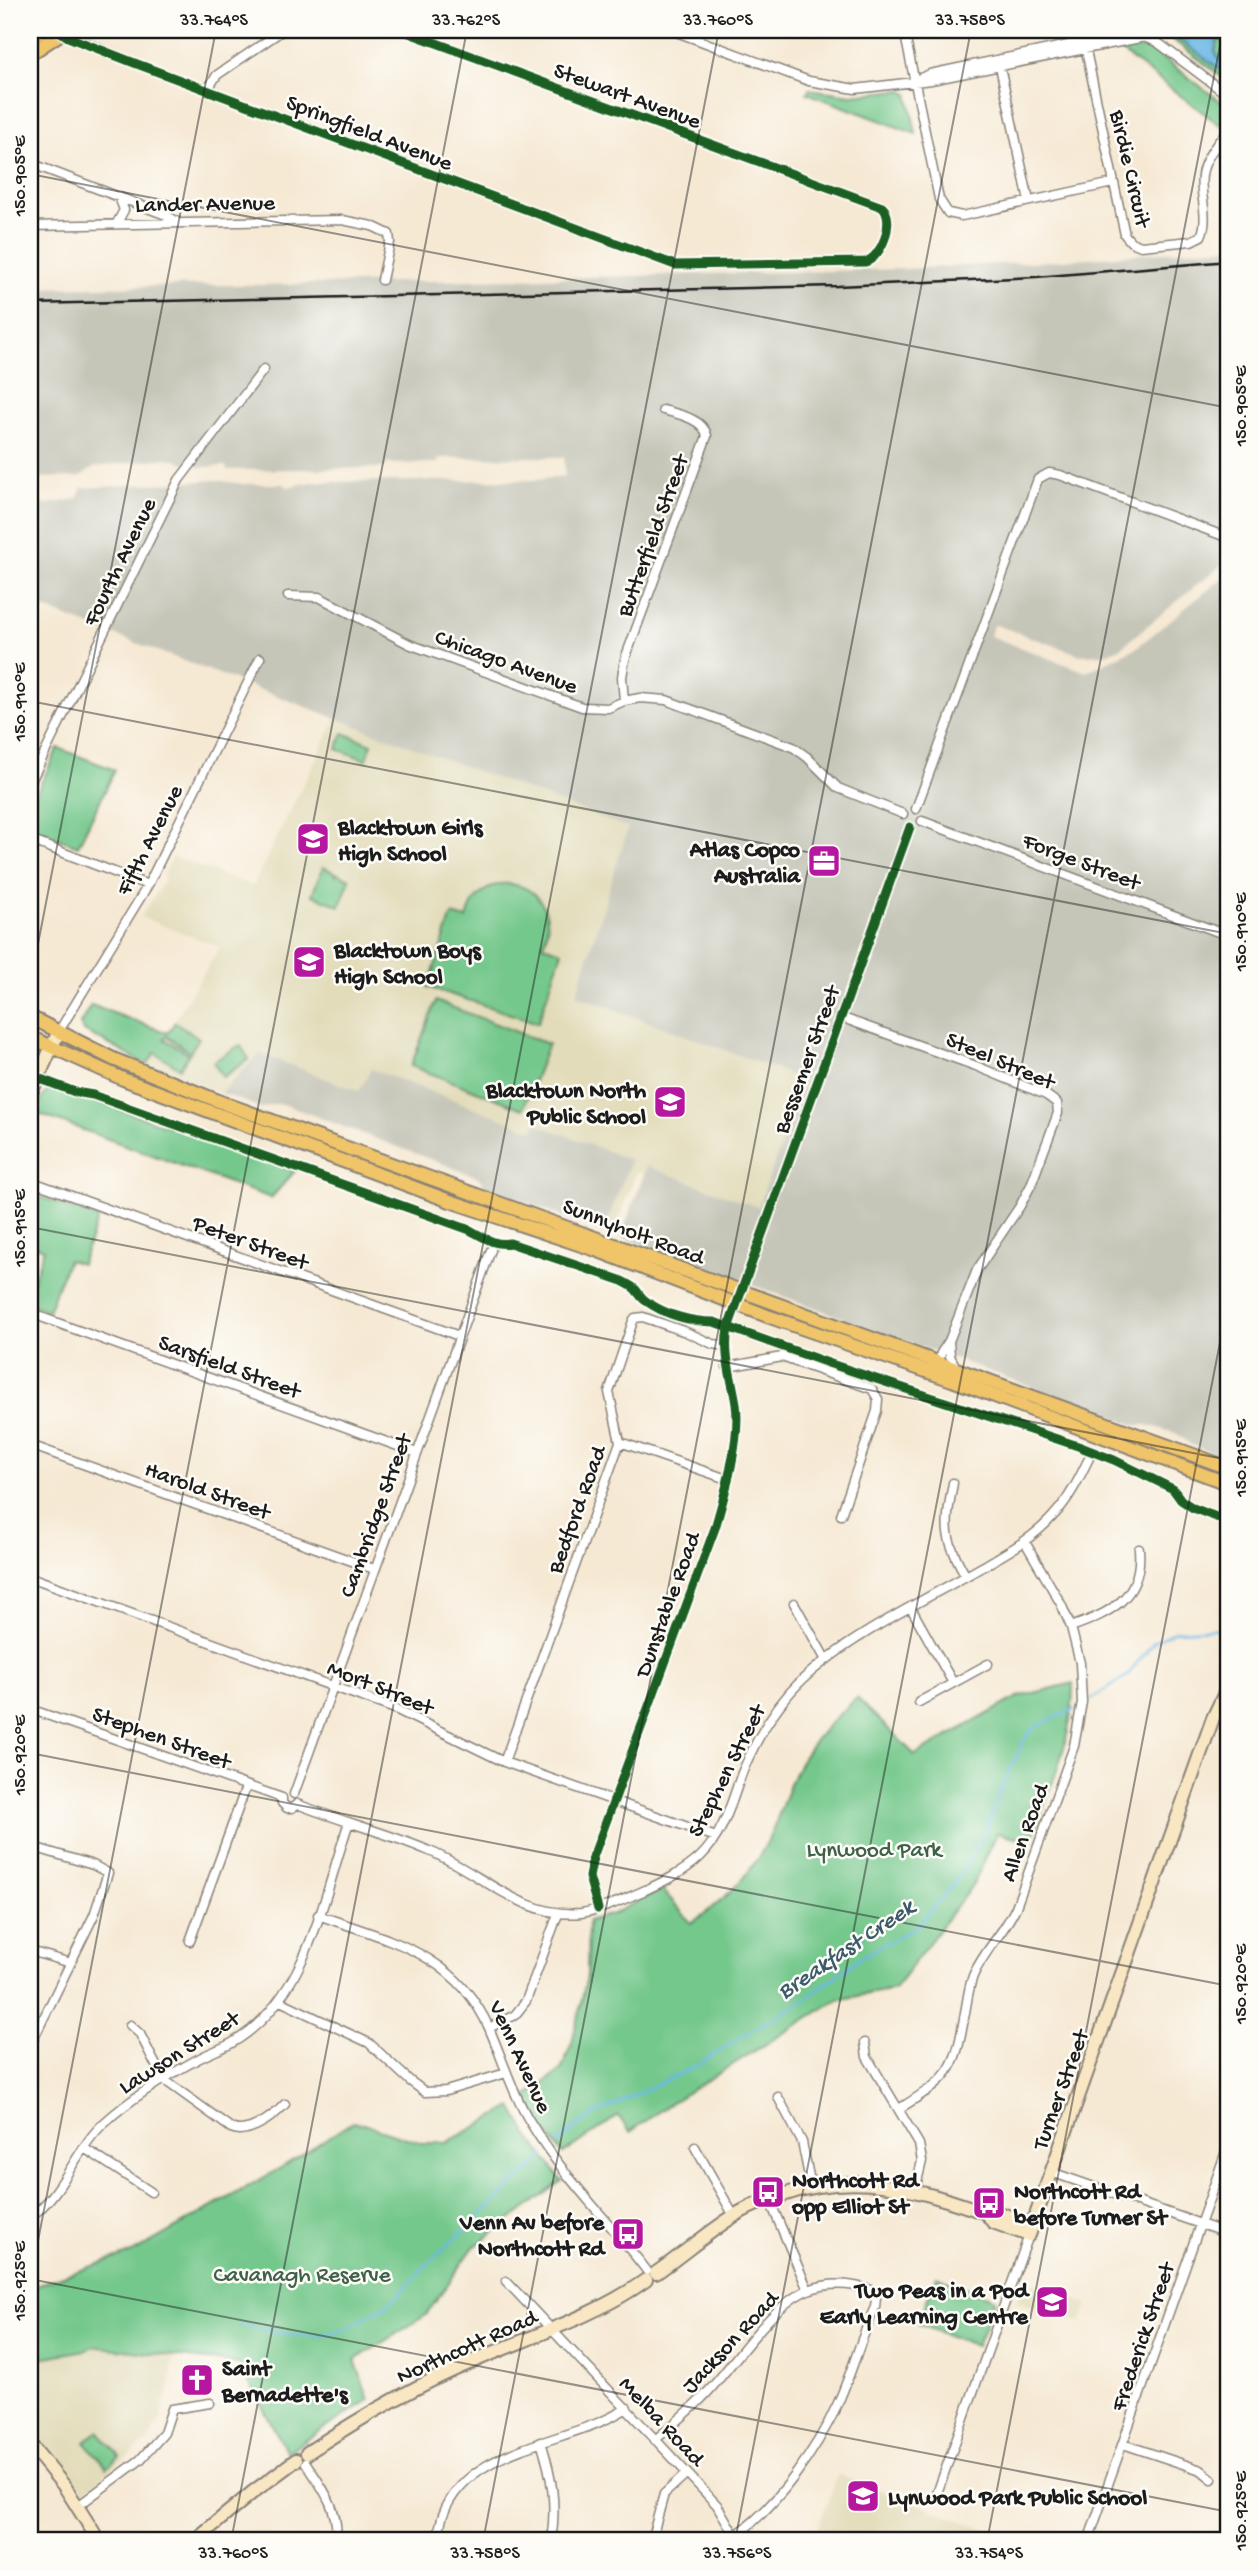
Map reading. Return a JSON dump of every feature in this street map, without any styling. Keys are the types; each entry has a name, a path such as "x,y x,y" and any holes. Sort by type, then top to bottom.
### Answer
{"main road":[{"path":"30,39 44,30"},
{"path":"30,54 61,31"},
{"name":"Sunnyholt Road","path":"30,1017 113,1059 237,1108 599,1238 739,1299 938,1363 954,1374 1229,1484"},
{"name":"Sunnyholt Road","path":"30,1037 123,1079 450,1202 1229,1468"}],"street":[{"path":"207,90 217,75 283,30"},
{"name":"Stewart Avenue","path":"401,30 762,165 823,185 886,211 889,216 876,256 865,262 685,266 671,263"},
{"path":"671,30 796,77 832,87 867,89 914,80 930,74 1147,33 1229,96"},
{"path":"904,30 939,199 945,210 962,216 1113,183"},
{"name":"Springfield Avenue","path":"61,31 207,90 671,263"},
{"name":"Birdie Circuit","path":"1085,44 1113,183 1125,235 1129,241 1141,246 1196,240 1201,236 1204,226 1201,183 1203,170 1207,159 1229,128"},
{"path":"999,62 1029,201"},
{"path":"30,163 178,222"},
{"name":"Lander Avenue","path":"117,223 124,210 119,197"},
{"name":"Lander Avenue","path":"30,226 293,219 348,221 377,228 390,236 382,280"},
{"name":"Fourth Avenue","path":"30,783 179,480 264,369"},
{"name":"Butterfield Street","path":"624,701 622,677 625,659 707,436 706,430 699,424 663,410"},
{"path":"916,809 1038,479 1049,473 1060,475 1229,538"},
{"name":"Chicago Avenue","path":"288,596 319,597 409,644 573,705 600,709 648,697 666,700 787,745 807,757 838,788 903,814"},
{"name":"Fifth Avenue","path":"59,1031 148,885 260,658"},
{"path":"909,809 916,809 922,814 922,821 917,827 910,827 904,823 903,814 909,809"},
{"name":"Forge Street","path":"922,821 1229,936"},
{"name":"Bessemer Street","path":"739,1299 910,827"},
{"path":"30,840 148,885"},
{"name":"Steel Street","path":"840,1017 999,1076 1046,1095 1057,1103 1058,1113 1031,1185 1020,1206 976,1270 938,1363"},
{"path":"30,1095 59,1031"},
{"name":"Peter Street","path":"30,1181 459,1336"},
{"name":"Cambridge Street","path":"294,1794 491,1250"},
{"name":"Dunstable Road","path":"598,1909 589,1877 590,1866 715,1528 727,1479 737,1412 727,1367 726,1346 728,1328 739,1299"},
{"name":"Sarsfield Street","path":"30,1313 417,1452"},
{"name":"Bedford Road","path":"504,1762 620,1442 609,1392 635,1318 643,1317 713,1344 726,1346"},
{"path":"949,1341 954,1374"},
{"path":"727,1367 782,1357 872,1389 878,1399 877,1411 841,1515"},
{"path":"620,1442 727,1479"},
{"name":"Harold Street","path":"30,1445 374,1569"},
{"name":"Stephen Street","path":"297,1804 445,1857 512,1898 558,1914 598,1909 659,1884 701,1857 716,1837 764,1728 800,1682 826,1660 1025,1542 1060,1508 1076,1485 1090,1456"},
{"path":"953,1483 946,1520 947,1533 952,1553 966,1576"},
{"name":"Allen Road","path":"899,2109 940,2082 954,2063 959,2051 972,1979 979,1963 1014,1913 1072,1755 1080,1723 1080,1662 1071,1627 1061,1604 1025,1542"},
{"path":"1071,1627 1105,1614 1120,1603 1129,1591 1139,1568 1139,1549"},
{"name":"Mort Street","path":"30,1577 395,1709 504,1762 716,1837"},
{"path":"794,1603 826,1660"},
{"path":"911,1608 953,1684"},
{"path":"919,1702 988,1664"},
{"name":"Turner Street","path":"935,2499 1213,1718 1228,1690"},
{"name":"Stephen Street","path":"30,1709 282,1798"},
{"path":"190,1941 246,1787"},
{"path":"287,1793 294,1794 298,1799 297,1804 287,1808 282,1803 282,1798 287,1793"},
{"name":"Lawson Street","path":"30,2217 40,2210 56,2190 100,2126 163,2079 232,2043 254,2027 280,2001 295,1976 349,1822"},
{"path":"30,1846 93,1865 108,1873 94,1915 30,2046"},
{"path":"489,2028 515,2015 526,2001 558,1914"},
{"name":"Venn Avenue","path":"318,1915 404,1946 443,1966 466,1989 489,2028 506,2073 539,2136 650,2275"},
{"path":"30,1951 71,1963"},
{"path":"280,2001 369,2043 425,2092 446,2091 506,2073"},
{"path":"130,2025 141,2034 163,2079 237,2131 245,2130 285,2104"},
{"path":"865,2043 867,2057 920,2149 921,2166 915,2190"},
{"path":"778,2097 802,2142 811,2186"},
{"name":"Frederick Street","path":"1088,2541 1229,2143"},
{"path":"695,2147 734,2216"},
{"path":"84,2148 151,2192"},
{"path":"1051,2172 1229,2234"},
{"name":"Northcott Road","path":"194,2541 253,2492 364,2416 475,2360 611,2303 734,2216 769,2199 811,2186 869,2182 915,2190 986,2213 996,2212 1031,2230"},
{"path":"769,2199 808,2290"},
{"name":"Melba Road","path":"506,2281 717,2505 737,2538"},
{"name":"Jackson Road","path":"655,2440 704,2397 779,2311 808,2290 839,2284 871,2290 876,2297 875,2307 826,2427 766,2510 737,2538"},
{"path":"78,2506 140,2460 164,2433 172,2409 210,2403"},
{"path":"437,2541 443,2515 461,2486 472,2475 490,2463 594,2424 627,2408"},
{"path":"541,2442 552,2476 555,2502 551,2541"},
{"path":"30,2444 78,2506 99,2541"},
{"path":"1123,2444 1201,2470 1212,2479"},
{"path":"303,2459 328,2496 336,2519 336,2541"},
{"path":"650,2541 664,2494 686,2474"}],"shaded area":[{"path":"1229,247 1229,559 1120,648 1105,654 1081,655 996,625 993,625 990,636 1086,672 1136,648 1229,573 1229,1460 1190,1444 1176,1433 1147,1425 1136,1425 621,1237 647,1166 758,1207 805,1080 576,995 628,828 30,603 30,507 77,499 82,488 215,480 243,484 284,484 287,487 312,482 537,480 565,476 564,457 439,458 438,463 386,464 386,468 227,470 226,466 200,467 167,458 95,467 79,477 30,478 30,288 316,284 906,269"},
{"path":"336,718 628,828 576,995 805,1080 758,1207 647,1166 644,1174 636,1172 616,1227 611,1225 608,1233 604,1231 631,1160 535,1124 533,1130 360,1091 260,1053 221,1093 147,1065 220,947 141,917 165,879 163,877 173,857 253,886"},
{"path":"260,1053 359,1091 371,1069 533,1130 536,1124 631,1160 604,1231 487,1188 478,1177 286,1105 275,1104 262,1108 221,1093"},
{"name":"Two Peas in a Pod Early Learning Centre","path":"1024,2281 1088,2304 1081,2323 1017,2301"},
{"path":"92,2346 174,2355 168,2398 163,2403 160,2421 148,2440 85,2491 30,2427 30,2360 85,2350"},
{"name":"Lynwood Park Public School","path":"838,2474 936,2511 1016,2541 813,2541"}],"green space":[{"path":"1160,30 1229,30 1229,82"},
{"path":"1118,43 1134,43 1152,50 1228,107 1228,113 1220,125 1118,49"},
{"path":"809,89 851,95 901,90 908,94 916,134 807,93"},
{"path":"343,733 372,744 366,760 337,749"},
{"path":"58,748 115,770 78,846 30,828 30,806"},
{"path":"323,867 336,873 335,876 337,873 350,879 340,906 312,895"},
{"path":"500,884 513,884 533,893 545,910 547,933 543,945 562,951 538,1023 428,987 452,915 467,919 478,897 487,889"},
{"path":"436,1001 548,1044 523,1109 411,1066"},
{"path":"91,1005 168,1033 175,1022 199,1038 190,1052 166,1036 164,1039 189,1054 180,1068 155,1053 147,1065 84,1031 80,1024"},
{"path":"240,1045 249,1059 223,1077 213,1062"},
{"path":"56,1087 295,1171 271,1198 36,1113 45,1093"},
{"path":"30,1193 98,1218 81,1264 68,1260 48,1311 30,1304 30,1289 44,1249 30,1244"},
{"name":"Lynwood Park","path":"1073,1683 1065,1744 1031,1841 997,1833 974,1883 894,1989 837,2000 672,2102 630,2132 618,2116 563,2154 526,2097 561,2070 572,2043 587,1976 588,1921 613,1914 662,1889 691,1923 717,1904 740,1881 759,1856 774,1827 794,1774 810,1747 832,1721 857,1698 915,1755 1018,1697"},
{"name":"Cavanagh Reserve","path":"512,2107 526,2132 562,2181 473,2248 426,2315 355,2360 369,2400 287,2452 239,2364 92,2346 85,2350 30,2360 30,2287 132,2253 282,2167 354,2121 422,2143 446,2143"},
{"path":"936,2276 995,2299 977,2346 918,2324"},
{"path":"98,2431 120,2456 107,2467 85,2442"}],"water":[{"path":"1166,30 1229,30 1229,36 1217,42 1215,51 1221,63 1220,69"}],"waterway":[{"name":"Breakfast Creek","path":"1092,1699 1127,1676 1154,1642 1175,1631 1229,1628"},
{"name":"Breakfast Creek","path":"559,2143 579,2124 698,2065 800,2003 861,1957 917,1926 958,1879 985,1832 1000,1791 1027,1735 1038,1725 1074,1709"},
{"name":"Breakfast Creek","path":"240,2325 291,2335 320,2336 346,2329 399,2295 425,2266 545,2155"}],"railway":[{"path":"30,304 838,286 1036,277 1229,261"}],"cycle path":[{"path":"58,30 68,37 137,64 675,265 865,262 882,246 888,220 882,207 401,30"},
{"path":"598,1909 589,1877 593,1857 715,1528 731,1466 737,1418 727,1357 728,1328 910,827"},
{"path":"30,1075 470,1230 494,1242 510,1243 620,1280 653,1306 670,1314 714,1322 1078,1446 1173,1489 1181,1500 1193,1508 1229,1522"}],"place":[{"name":"Blacktown Girls High School","path":"313,839"},
{"name":"Atlas Copco Australia","path":"824,861"},
{"name":"Blacktown Boys High School","path":"309,962"},
{"name":"Blacktown North Public School","path":"670,1102"},
{"name":"Northcott Rd opp Elliot St","path":"768,2192"},
{"name":"Northcott Rd before Turner St","path":"989,2203"},
{"name":"Venn Av before Northcott Rd","path":"628,2234"},
{"name":"Two Peas in a Pod Early Learning Centre","path":"1052,2302"},
{"name":"Saint Bernadette's","path":"197,2380"},
{"name":"Lynwood Park Public School","path":"863,2496"}]}
